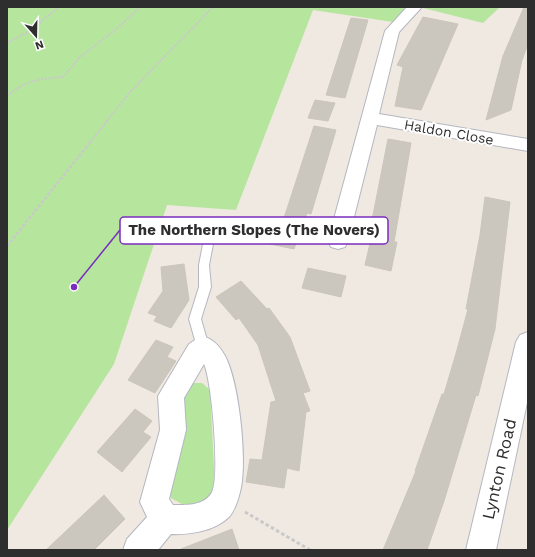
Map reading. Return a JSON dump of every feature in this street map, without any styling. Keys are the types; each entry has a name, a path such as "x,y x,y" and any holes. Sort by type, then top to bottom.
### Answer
{"street":[{"path":"338,241 392,31 414,8"},
{"name":"Haldon Close","path":"370,118 528,145"},
{"name":"Lynton Road","path":"481,550 528,342"},
{"path":"203,347 216,360 220,376 229,447 227,491 224,501 216,510 199,517 178,521 165,519 154,502 173,430 171,396 198,352 203,347"},
{"path":"138,550 165,519"}],"lane":[{"path":"203,347 195,318 205,287 204,265 209,239"}],"path":[{"path":"7,43 28,32 59,7"},
{"path":"7,96 17,87 35,79 63,77 79,58 121,25 140,7"},
{"path":"7,246 129,93 213,7"},
{"path":"266,523 310,550"}],"green space":[{"path":"7,7 406,7 393,22 313,10 236,210 167,205 114,364 7,530"},
{"path":"419,7 500,7 483,23"},
{"path":"192,383 202,383 210,390 215,486 205,501 189,508 171,498 169,493 181,396"}],"building":[{"path":"524,7 528,7 528,44 522,60 511,110 486,120 503,56"},
{"path":"423,17 458,24 421,110 395,106 403,67 397,65"},
{"path":"351,18 368,20 345,98 326,95"},
{"path":"315,100 335,103 328,121 308,118"},
{"path":"314,126 336,130 311,214 307,213 294,249 270,244 280,217 284,218"},
{"path":"388,139 411,143 394,242 397,242 391,271 365,265 374,226 371,225"},
{"path":"485,197 510,202 495,329 478,396 476,395 444,501 427,550 383,550 416,471 442,394 444,394 457,350 468,309 466,309 480,235"},
{"path":"184,264 189,300 171,328 154,321 157,316 148,313 163,291 161,267"},
{"path":"308,268 346,276 341,297 302,288"},
{"path":"241,281 267,309 269,308 290,337 310,391 303,393 310,411 306,412 299,471 287,468 284,488 246,482 250,459 262,460 271,402 276,401 258,345 239,318 236,320 216,297"},
{"path":"156,340 173,347 167,357 176,361 155,393 128,380"},
{"path":"135,409 152,421 143,432 151,437 122,472 97,452"},
{"path":"104,495 125,519 94,550 46,550"},
{"path":"232,529 239,550 181,550 181,549"}],"place":[{"name":"The Northern Slopes (The Novers)","path":"74,287"}]}
